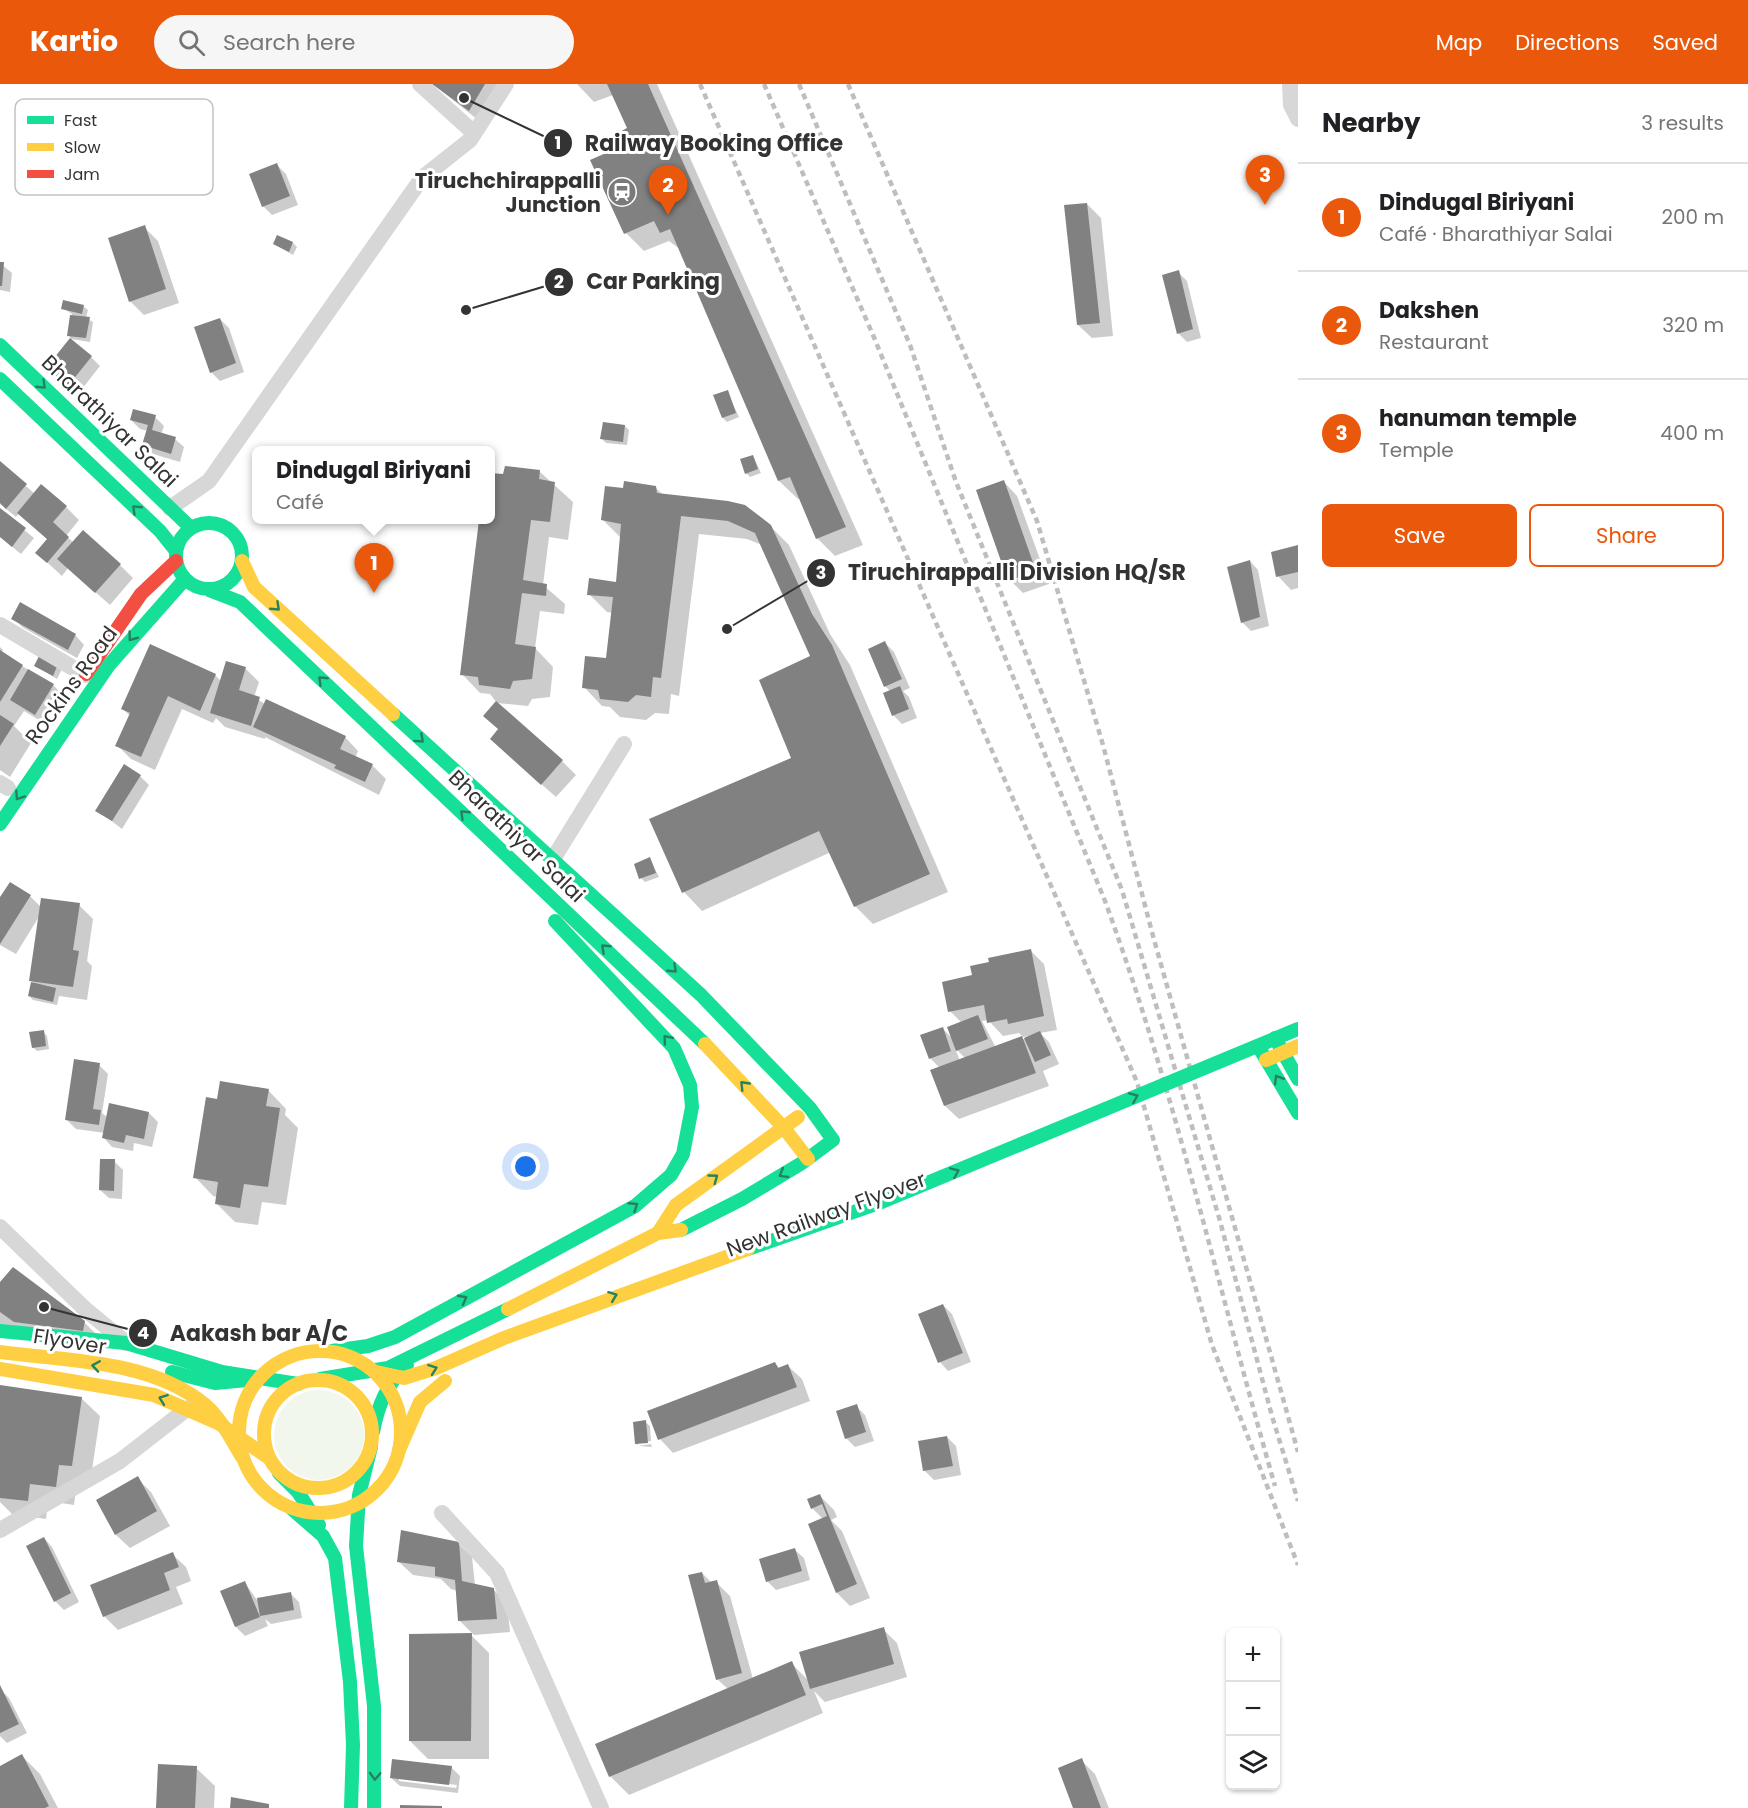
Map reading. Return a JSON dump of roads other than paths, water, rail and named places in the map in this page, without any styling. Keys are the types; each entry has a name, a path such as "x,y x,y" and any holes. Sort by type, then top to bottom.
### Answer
{"main road":[{"name":"Bharathiyar Salai","path":"0,345 191,528"},
{"path":"0,379 160,531 176,556 185,579 192,585 209,590 227,584 239,570 242,549 231,531 210,523 191,528 179,542 176,556"},
{"name":"Rockins Road","path":"2,790 141,594 176,556"},
{"name":"Bharathiyar Salai","path":"209,590 240,602 686,1024 784,1128 808,1159 833,1140 810,1108 701,995 254,587 242,561"},
{"name":"Rockins Road","path":"0,824 77,710 149,614 185,579"},
{"path":"351,1808 354,1749 353,1703 335,1558 331,1545 321,1532 292,1509 270,1497 253,1479 242,1457 238,1429 244,1402 258,1378 279,1361 305,1351 332,1351 368,1346 395,1337 635,1206 671,1175 683,1154 692,1107 690,1084 679,1057 660,1031 556,925 544,891"},
{"name":"New Railway Flyover","path":"376,1372 404,1378 436,1368 504,1338 627,1291 879,1203 1298,1029"},
{"path":"1275,1038 1298,1079"},
{"path":"1258,1046 1261,1062 1298,1113"},
{"path":"1261,1062 1298,1046"},
{"path":"658,1233 676,1205 810,1108"},
{"path":"340,1808 345,1722 322,1537 318,1521 298,1492 279,1473 269,1458 264,1440 265,1423 271,1407 282,1393 298,1384 320,1378 388,1368 421,1353 658,1233 684,1230 808,1159"},
{"name":"New Railway Flyover","path":"821,1239 900,1210"},
{"path":"0,1330 126,1343 222,1372 298,1384"},
{"name":"Flyover","path":"0,1342 122,1357 207,1383 226,1385 258,1378"},
{"path":"124,1389 126,1343"},
{"path":"332,1351 355,1358 376,1372 389,1388 398,1408 401,1429 399,1450"},
{"name":"Flyover","path":"0,1352 135,1372 166,1381 205,1404 226,1429 242,1457"},
{"path":"374,1808 374,1706 356,1546 359,1495 381,1400 389,1383 421,1353"},
{"path":"0,1369 154,1395 218,1423 269,1458"},
{"path":"292,1509 316,1514 339,1512 362,1502 379,1489 392,1471 418,1401 433,1388 456,1377"},
{"path":"320,1378 348,1388 361,1400 369,1416 373,1433"},
{"path":"279,1473 294,1484 312,1489 331,1488 348,1480 362,1467 371,1447"},
{"path":"362,1502 352,1520 347,1551 363,1680 362,1808"}],"street":[{"path":"420,84 474,133"},
{"path":"170,508 209,481 422,178 461,148 474,133 506,84"},
{"path":"1290,84 1291,105 1298,119"},
{"path":"0,624 85,675"},
{"path":"553,859 624,744"},
{"path":"0,1227 85,1309 126,1343"},
{"path":"0,1530 120,1461 188,1408"},
{"path":"442,1513 497,1574 601,1808"}],"railway":[{"path":"700,84 1137,1082 1212,1345 1298,1565"},
{"path":"764,84 873,335 1105,901 1175,1119 1275,1486"},
{"path":"799,84 910,345 956,482 1122,890 1220,1221 1272,1416 1298,1501"},
{"path":"848,84 1037,521 1103,745 1153,936 1298,1452"}],"place":[{"name":"Railway Booking Office","path":"464,98"},
{"name":"Tiruchchirappalli Junction","path":"622,192"},
{"name":"hanuman temple","path":"1265,205"},
{"name":"Dakshen","path":"668,215"},
{"name":"Car Parking","path":"466,310"},
{"name":"Dindugal Biriyani","path":"374,593"},
{"name":"Tiruchirappalli Division HQ/SR","path":"727,629"},
{"name":"Aakash bar A/C","path":"44,1307"}]}
